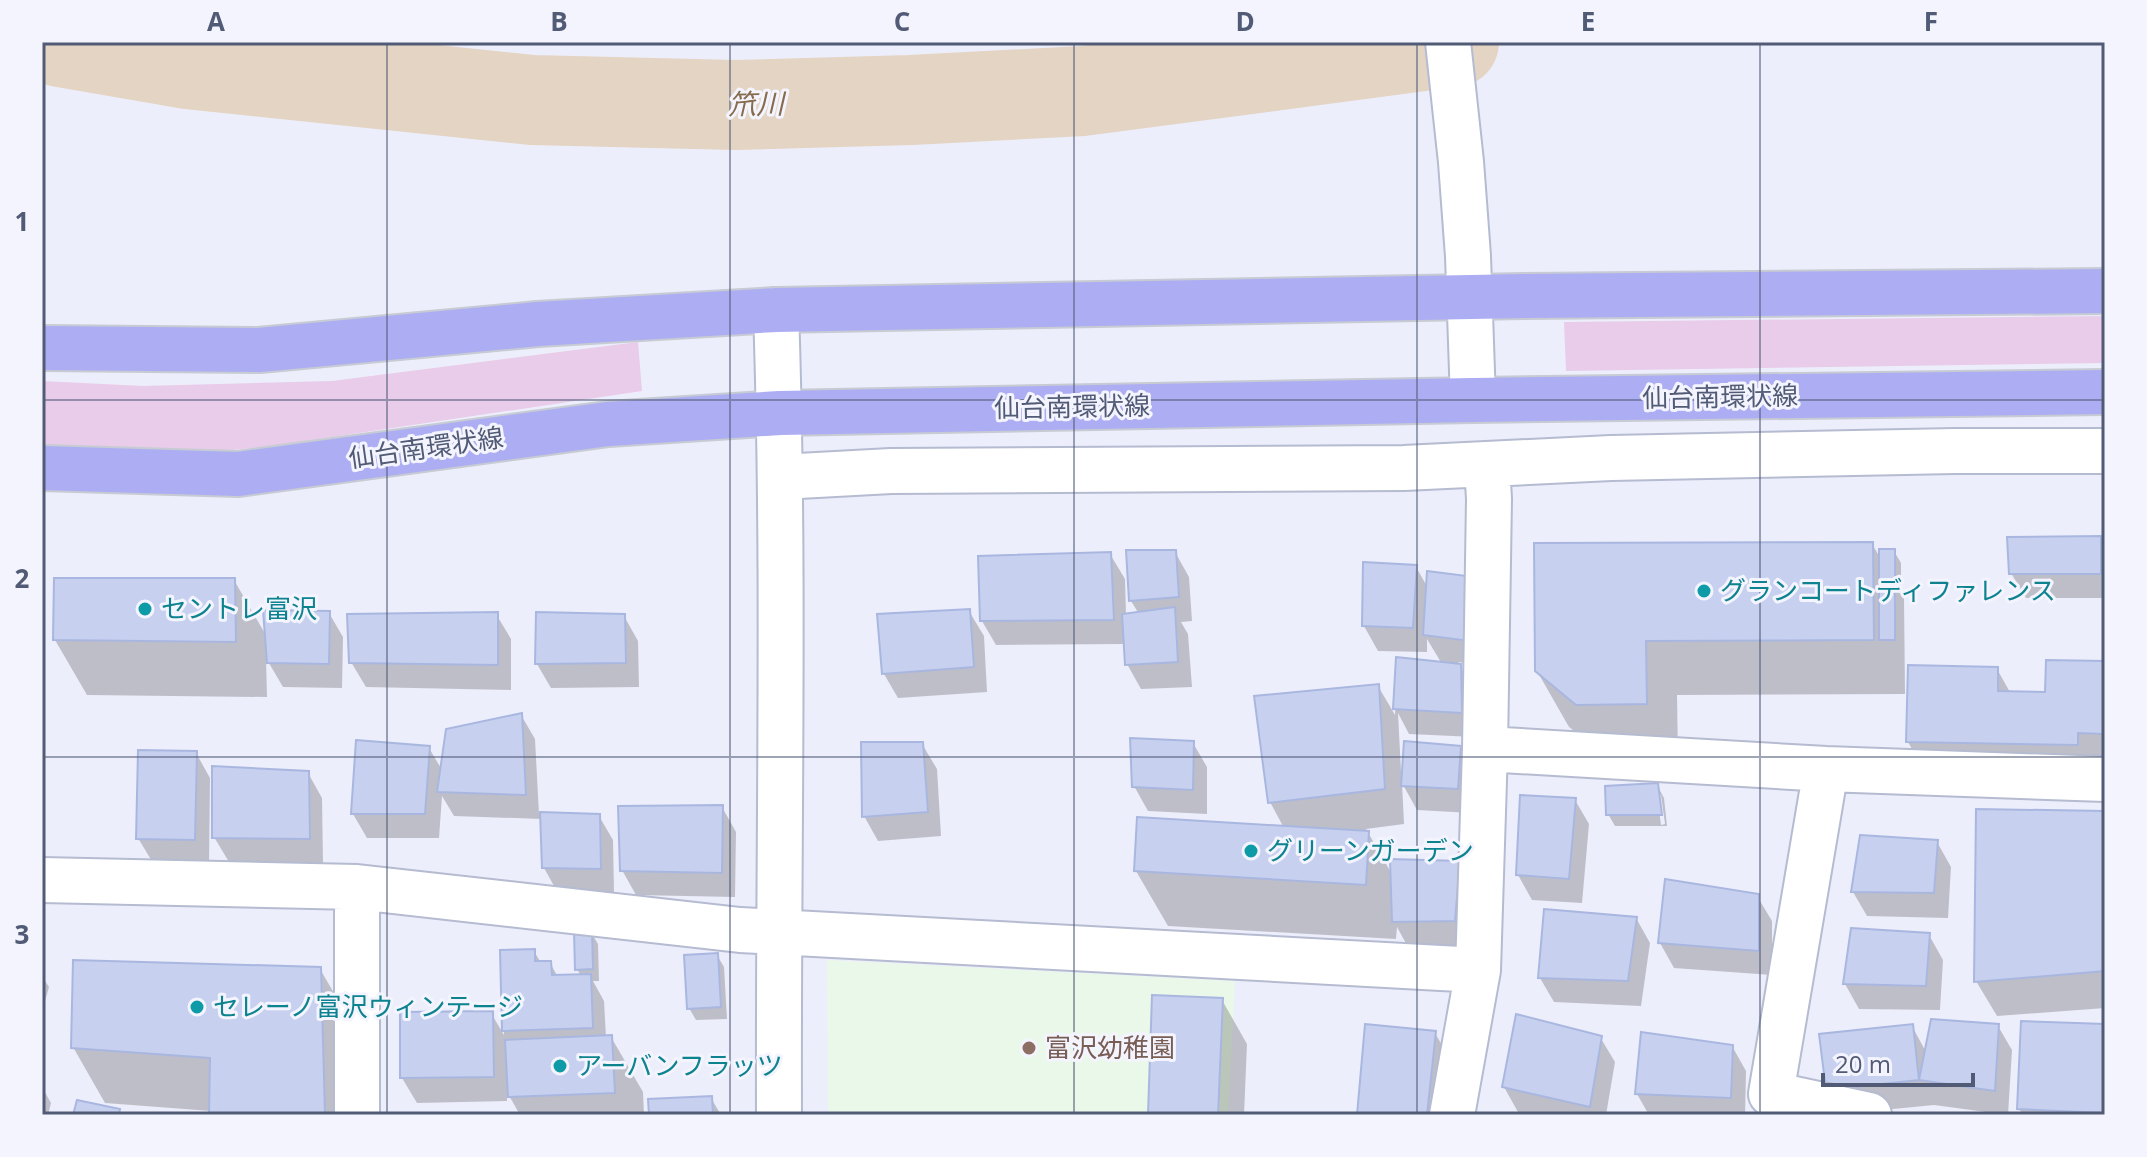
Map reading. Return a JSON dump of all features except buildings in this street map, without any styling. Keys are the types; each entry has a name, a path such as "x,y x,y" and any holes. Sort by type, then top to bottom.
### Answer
{"main road":[{"path":"42,348 259,350 538,324 776,310 1470,296 2105,291"},
{"name":"仙台南環状線","path":"42,468 238,474 608,424 780,413 2105,392"}],"street":[{"path":"1448,42 1461,162 1473,400"},
{"path":"776,310 780,413 779,1115"},
{"path":"780,477 891,471 1389,468 1611,458 2105,451"},
{"path":"1452,1115 1478,970 1485,749 1487,465"},
{"path":"1485,749 1826,769 2105,779"},
{"path":"1826,769 1771,1094 1869,1115"},
{"path":"42,880 357,887 740,930 1478,970"},
{"path":"357,887 357,1115"}],"shaded area":[{"path":"2105,316 2105,363 1566,371 1564,322"},
{"path":"638,342 642,391 272,446 203,453 42,449 42,381 143,386 332,381"},
{"name":"富沢幼稚園","path":"827,960 1235,981 1228,1115 828,1115"}],"waterway":[{"name":"笊川","path":"60,42 187,64 532,100 735,105 1083,91 1454,42"}],"place":[{"name":"グランコートディファレンス","path":"1704,591"},
{"name":"セントレ富沢","path":"145,609"},
{"name":"グリーンガーデン","path":"1251,851"},
{"name":"セレーノ富沢ウィンテージ","path":"197,1007"},
{"name":"富沢幼稚園","path":"1029,1048"},
{"name":"アーバンフラッツ","path":"560,1066"}]}
